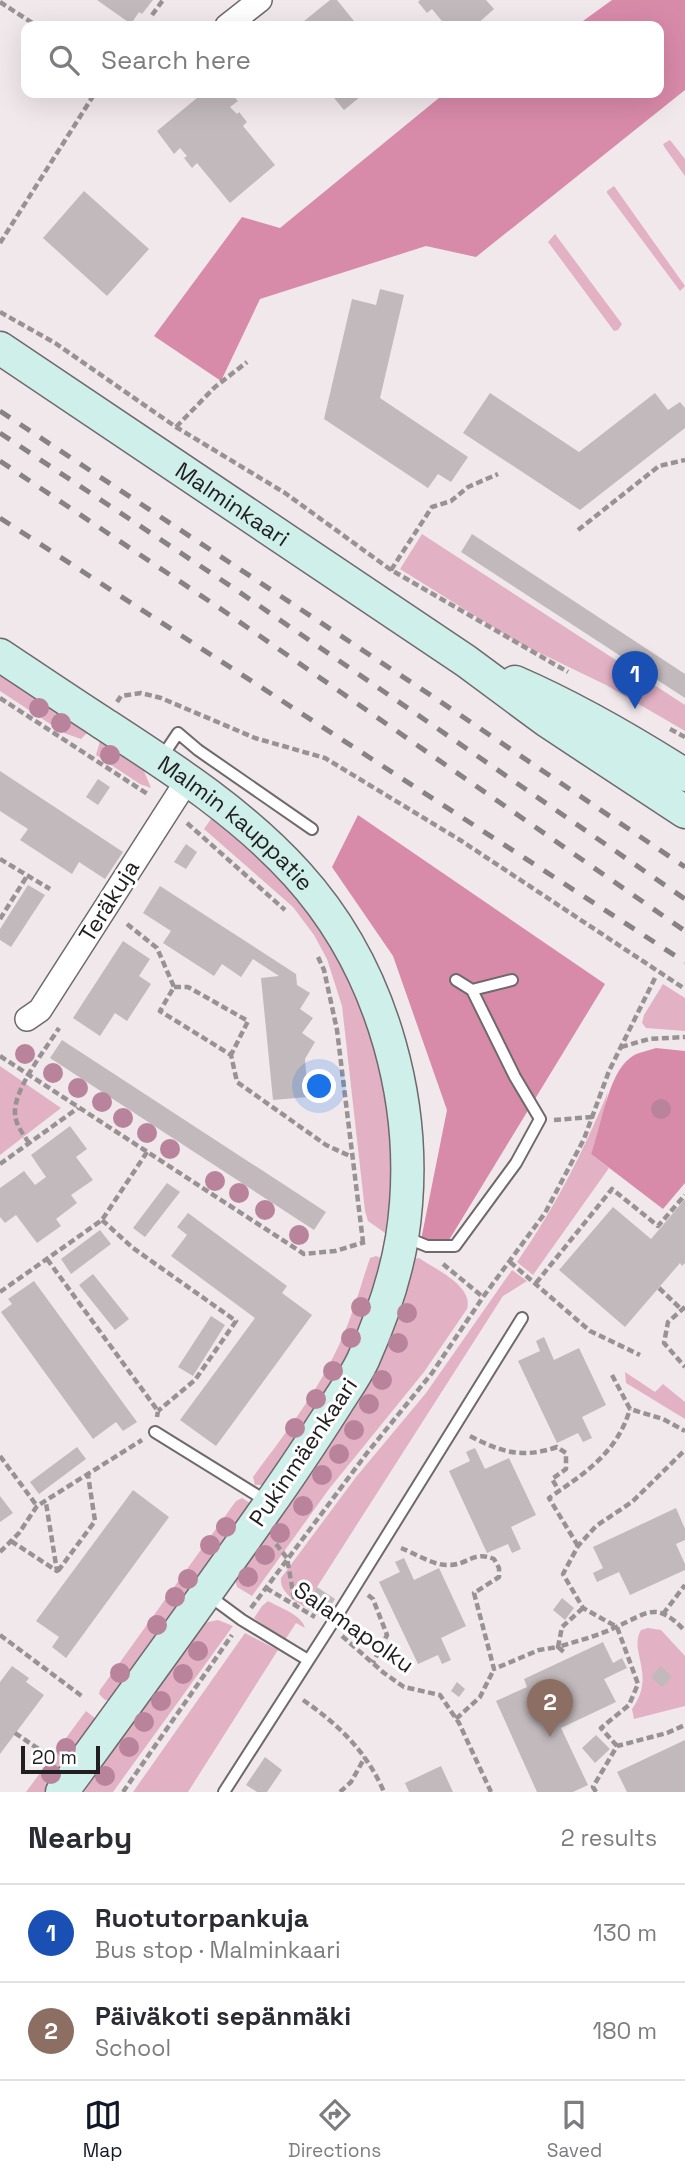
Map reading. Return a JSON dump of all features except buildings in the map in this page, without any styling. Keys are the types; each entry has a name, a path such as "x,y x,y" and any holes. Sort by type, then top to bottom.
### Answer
{"main road":[{"name":"Malminkaari","path":"0,348 466,661 547,721 685,812"},
{"name":"Malmin kauppatie","path":"0,655 188,779 243,822 295,872 322,903 351,950 368,985 394,1060"},
{"name":"Malminkaari","path":"466,661 558,700 685,775"},
{"name":"Pukinmäenkaari","path":"62,1792 207,1594 304,1455 361,1364 382,1312 402,1236 407,1155 403,1108 394,1060"}],"street":[{"path":"234,21 260,0"},
{"name":"Teräkuja","path":"27,1019 40,1010 188,779"}],"lane":[{"path":"160,760 178,733 198,750 312,829"},
{"path":"402,1236 427,1246 455,1246 516,1163 540,1119 509,1066 472,990 456,980"},
{"path":"472,990 512,980"},
{"path":"224,1792 356,1586 522,1318"},
{"path":"155,1432 264,1512"},
{"path":"207,1594 242,1620 308,1660"}],"path":[{"path":"152,15 163,0"},
{"path":"0,2 29,21"},
{"path":"0,243 92,98"},
{"path":"0,312 55,343 176,427 285,494 391,570 576,677"},
{"path":"176,427 215,387 247,362"},
{"path":"578,530 659,467 685,460"},
{"path":"391,570 432,507 451,501 468,487 498,474"},
{"path":"0,698 190,825 287,911"},
{"path":"669,728 685,737"},
{"path":"325,758 460,840 685,989"},
{"path":"0,859 50,889"},
{"path":"0,919 27,876"},
{"path":"127,924 157,948 174,987"},
{"path":"0,1056 304,1254 335,1251 363,1242 334,1010 324,970 316,952"},
{"path":"122,1792 287,1558 432,1373 544,1213 584,1139 620,1047 655,978"},
{"path":"174,987 188,987 248,1021 231,1055 237,1082 326,1145 352,1158"},
{"path":"174,987 160,1011 231,1055"},
{"path":"29,1143 16,1122 18,1097 61,1024"},
{"path":"620,1047 649,1039 685,1037"},
{"path":"0,1164 78,1108"},
{"path":"540,1119 564,1121 592,1117"},
{"path":"0,1292 102,1220 147,1152"},
{"path":"536,1283 612,1189 658,1226 685,1195"},
{"path":"0,1552 37,1506 46,1503 155,1432 158,1411 195,1380 236,1321 133,1248 102,1220"},
{"path":"47,1259 158,1411"},
{"path":"435,1260 445,1265 483,1297"},
{"path":"510,1262 590,1331 640,1355"},
{"path":"659,1288 683,1308 668,1321 664,1343 685,1367"},
{"path":"612,1375 631,1409 663,1419 685,1432"},
{"path":"578,1546 549,1498 607,1454 626,1425 631,1409"},
{"path":"454,1427 507,1453 533,1454 557,1447 566,1453 566,1469 552,1479 559,1491"},
{"path":"617,1746 601,1728 629,1705 638,1684 617,1627 583,1608 563,1574 578,1546 596,1526 632,1502 685,1450"},
{"path":"0,1456 37,1506"},
{"path":"57,1572 95,1521 88,1475"},
{"path":"46,1503 57,1572"},
{"path":"264,1512 287,1558 295,1605"},
{"path":"384,1540 446,1566 464,1562 474,1556 484,1555 494,1559 499,1569 499,1577 474,1593 494,1669"},
{"path":"11,1541 57,1572"},
{"path":"663,1614 685,1585"},
{"path":"356,1586 373,1599 387,1635 373,1663"},
{"name":"Salamapolku","path":"266,1588 329,1626 357,1647 384,1674 404,1687 440,1695 456,1719 491,1792"},
{"path":"558,1647 562,1627 583,1608"},
{"path":"456,1719 480,1697 494,1669 539,1650 558,1647 617,1627 649,1611 663,1614 685,1630"},
{"path":"1,1637 83,1697"},
{"path":"558,1647 565,1653"},
{"path":"289,1690 332,1720 375,1770 384,1792"},
{"path":"596,1792 593,1787 617,1746 667,1733 685,1725"},
{"path":"15,1733 43,1752"},
{"path":"340,1792 351,1782 365,1757"}],"shaded area":[{"path":"612,0 685,0 685,90 476,257 426,246 260,299 221,381 154,336 242,217 280,228 439,98 664,98 664,21 583,21"},
{"path":"670,140 685,159 685,176 663,144"},
{"path":"614,186 685,286 680,291 607,193"},
{"path":"555,234 622,324 618,330 614,331 548,242"},
{"path":"422,534 685,705 685,731 606,685 517,642 400,569"},
{"path":"0,674 88,732 81,739 64,733 0,691"},
{"path":"100,741 144,771 151,788 140,784 96,755"},
{"path":"358,815 605,984 446,1245 420,1245 447,1110 393,956 332,867"},
{"path":"213,816 271,867 302,901 323,930 358,998 382,1074 389,1112 393,1149 392,1185 385,1233 368,1221 365,1211 342,1006 327,959 314,935 293,907 204,829"},
{"path":"663,984 685,998 685,1031 646,1028 642,1023"},
{"path":"656,1048 685,1051 685,1183 663,1209 591,1154 611,1089 622,1066 636,1054"},
{"path":"0,1066 61,1108 0,1155"},
{"path":"608,1092 600,1131 591,1154 609,1168 533,1275 517,1262 567,1179"},
{"path":"370,1258 381,1258 367,1308 339,1372 319,1406 263,1485 255,1485 253,1477 299,1413 330,1363 348,1324"},
{"path":"419,1258 459,1286 468,1301 467,1309 424,1372 329,1489 252,1596 237,1587 235,1580 349,1415 381,1358 413,1259"},
{"path":"512,1270 527,1281 503,1296 310,1598 328,1610 324,1615 318,1615 288,1595 281,1584 281,1578 356,1477 426,1393"},
{"path":"625,1372 655,1392 663,1384 685,1402 685,1419 626,1383"},
{"path":"242,1498 250,1503 246,1510 108,1700 105,1700 99,1694 100,1690 236,1501"},
{"path":"268,1601 295,1615 305,1628 296,1623 285,1640 254,1618"},
{"path":"218,1620 233,1626 113,1792 84,1792 197,1631 208,1622"},
{"path":"641,1630 661,1630 685,1656 685,1706 634,1719 632,1709 642,1685 638,1638"},
{"path":"245,1633 278,1650 188,1792 133,1792"},
{"path":"86,1711 96,1719 44,1792 26,1792"}],"railway":[{"path":"0,411 432,696 685,867"},
{"path":"0,433 232,587 685,899"},
{"path":"0,461 218,607 685,931"},
{"path":"0,518 685,962"}],"place":[{"name":"Ruotutorpankuja","path":"635,709"},
{"name":"Päiväkoti sepänmäki","path":"550,1737"}]}
